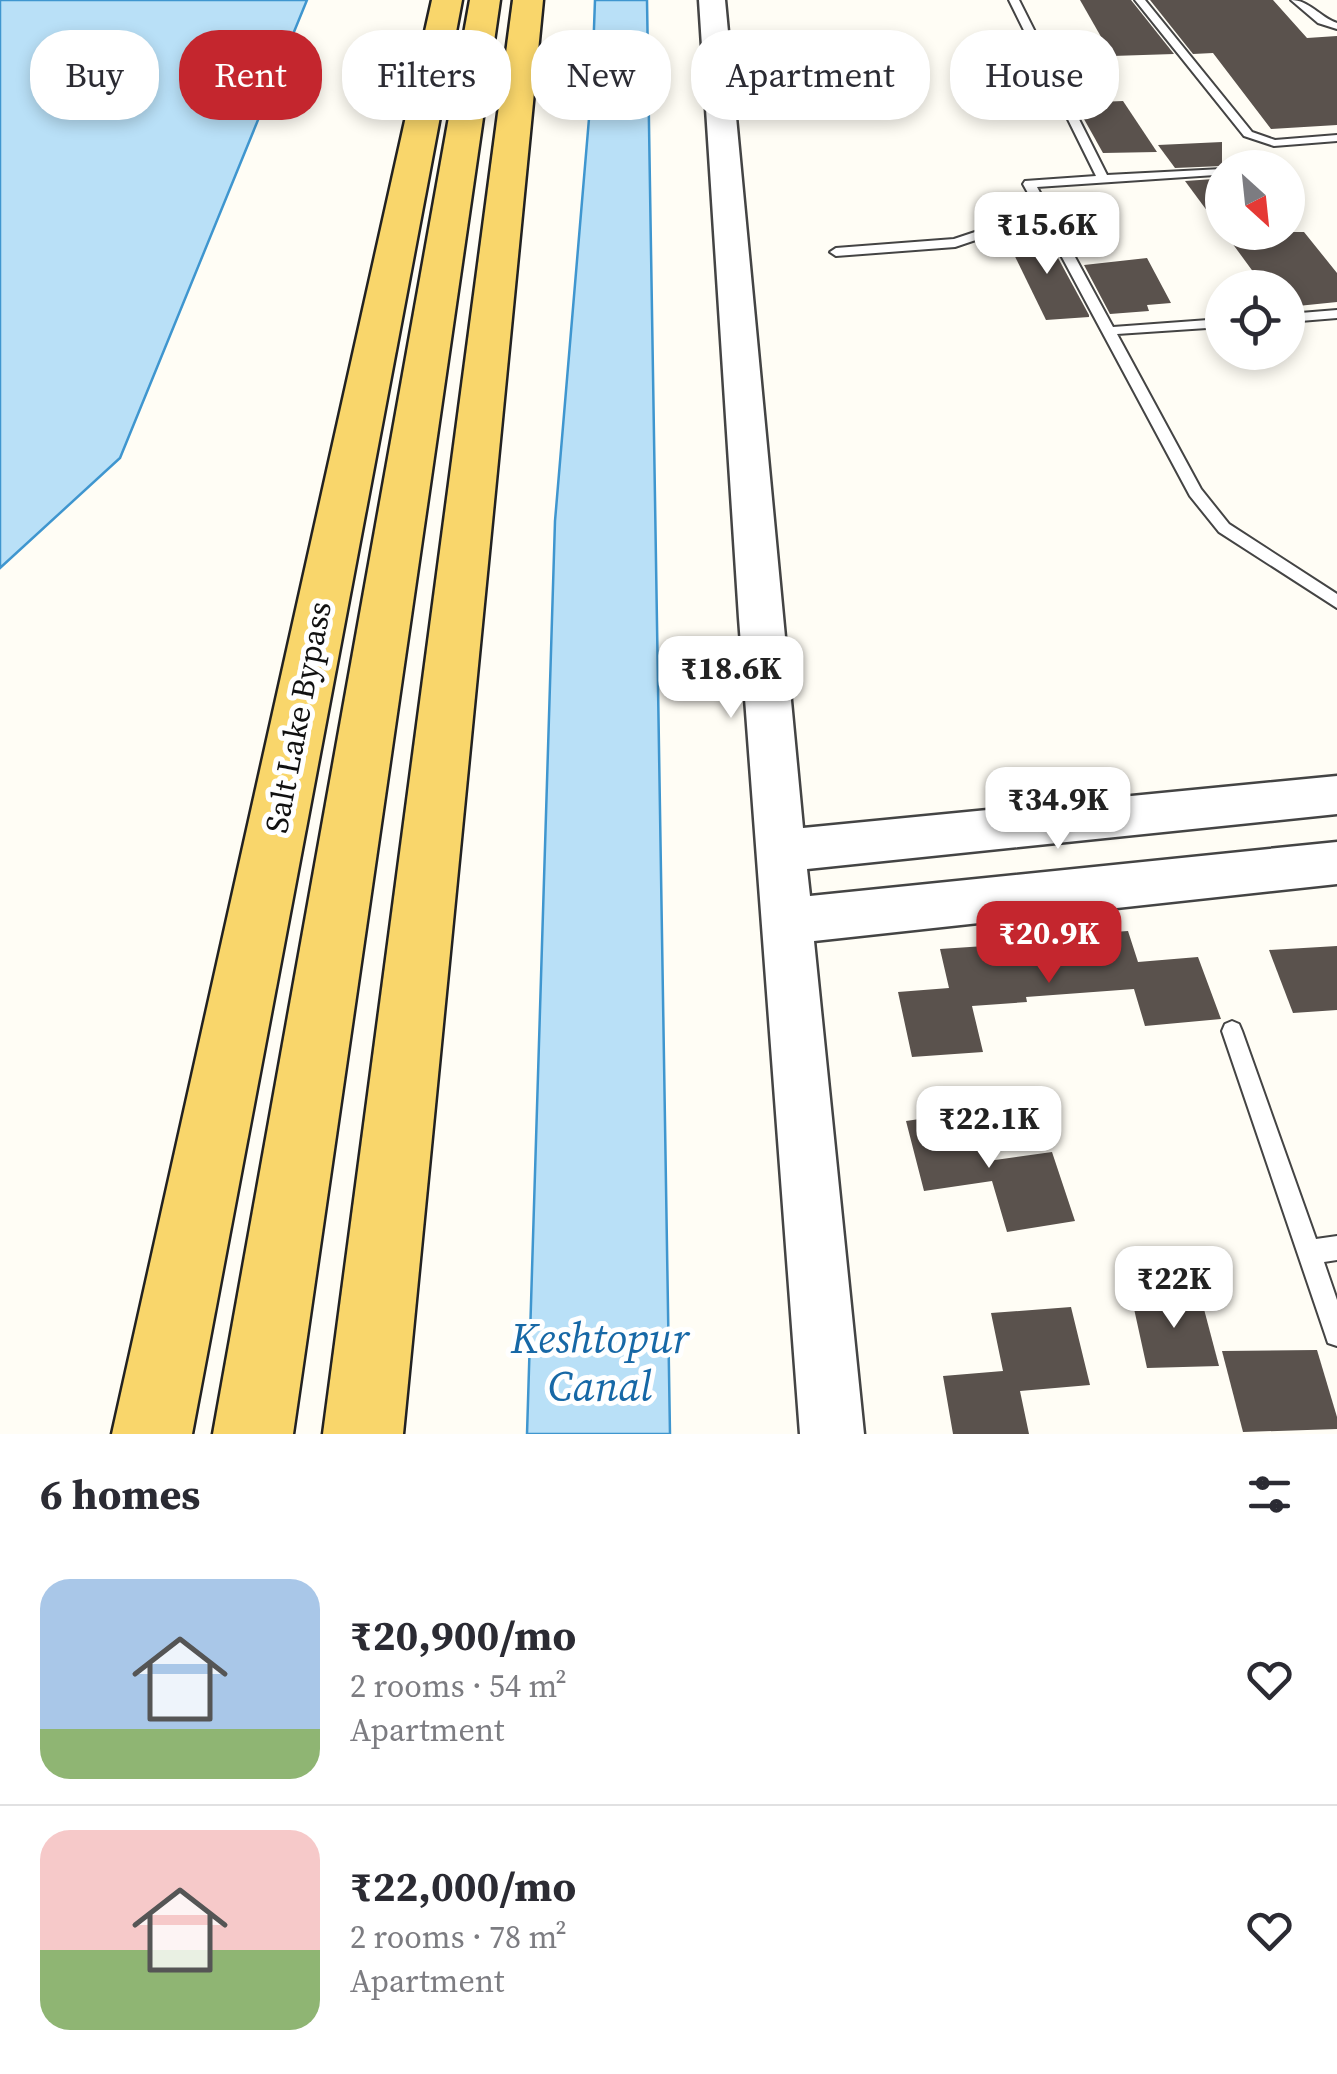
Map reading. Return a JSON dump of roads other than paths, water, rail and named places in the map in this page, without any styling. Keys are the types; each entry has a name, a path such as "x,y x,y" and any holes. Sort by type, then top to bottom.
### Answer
{"main road":[{"name":"Salt Lake Bypass","path":"152,1434 446,0"},
{"name":"Salt Lake Bypass","path":"253,1434 485,0"},
{"path":"362,1434 528,0"}],"street":[{"path":"712,0 832,1434"},
{"path":"781,850 1320,797 1335,863 787,921"}],"lane":[{"path":"1014,0 1103,178"},
{"path":"1140,0 1248,134 1274,143 1337,138"},
{"path":"1296,0 1337,26"},
{"path":"1205,172 1030,182 1194,492 1224,528 1337,602"},
{"path":"836,252 944,244 1044,213"},
{"path":"1305,317 1337,314"},
{"path":"1108,332 1205,324"},
{"path":"1232,1031 1337,1334"},
{"path":"1308,1252 1337,1248"}],"water":[{"path":"0,0 307,0 295,30 179,30 179,120 258,120 120,458 0,568"},
{"name":"Keshtopur Canal","path":"595,0 647,0 647,30 594,30"},
{"name":"Keshtopur Canal","path":"589,120 649,120 670,1434 527,1434 555,521"}]}
